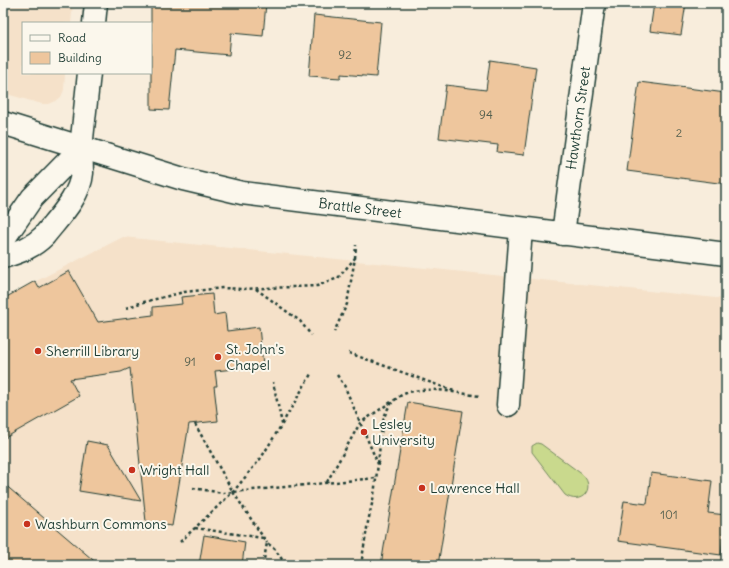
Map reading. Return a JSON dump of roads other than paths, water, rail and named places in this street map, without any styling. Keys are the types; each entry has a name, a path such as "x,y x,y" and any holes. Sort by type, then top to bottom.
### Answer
{"main road":[{"path":"94,22 96,3"},
{"name":"Hawthorn Street","path":"563,234 594,3"},
{"path":"3,257 27,249 38,242 75,195 82,174 81,148 88,74"},
{"name":"Brattle Street","path":"3,123 183,180 242,193 726,254"},
{"path":"3,240 32,198 81,148"},
{"path":"508,402 520,229"}],"place":[{"name":"Sherrill Library","path":"38,351"},
{"name":"St. John's Chapel","path":"218,357"},
{"name":"Lesley University","path":"364,432"},
{"name":"Wright Hall","path":"132,470"},
{"name":"Lawrence Hall","path":"422,488"},
{"name":"Washburn Commons","path":"27,524"}]}
